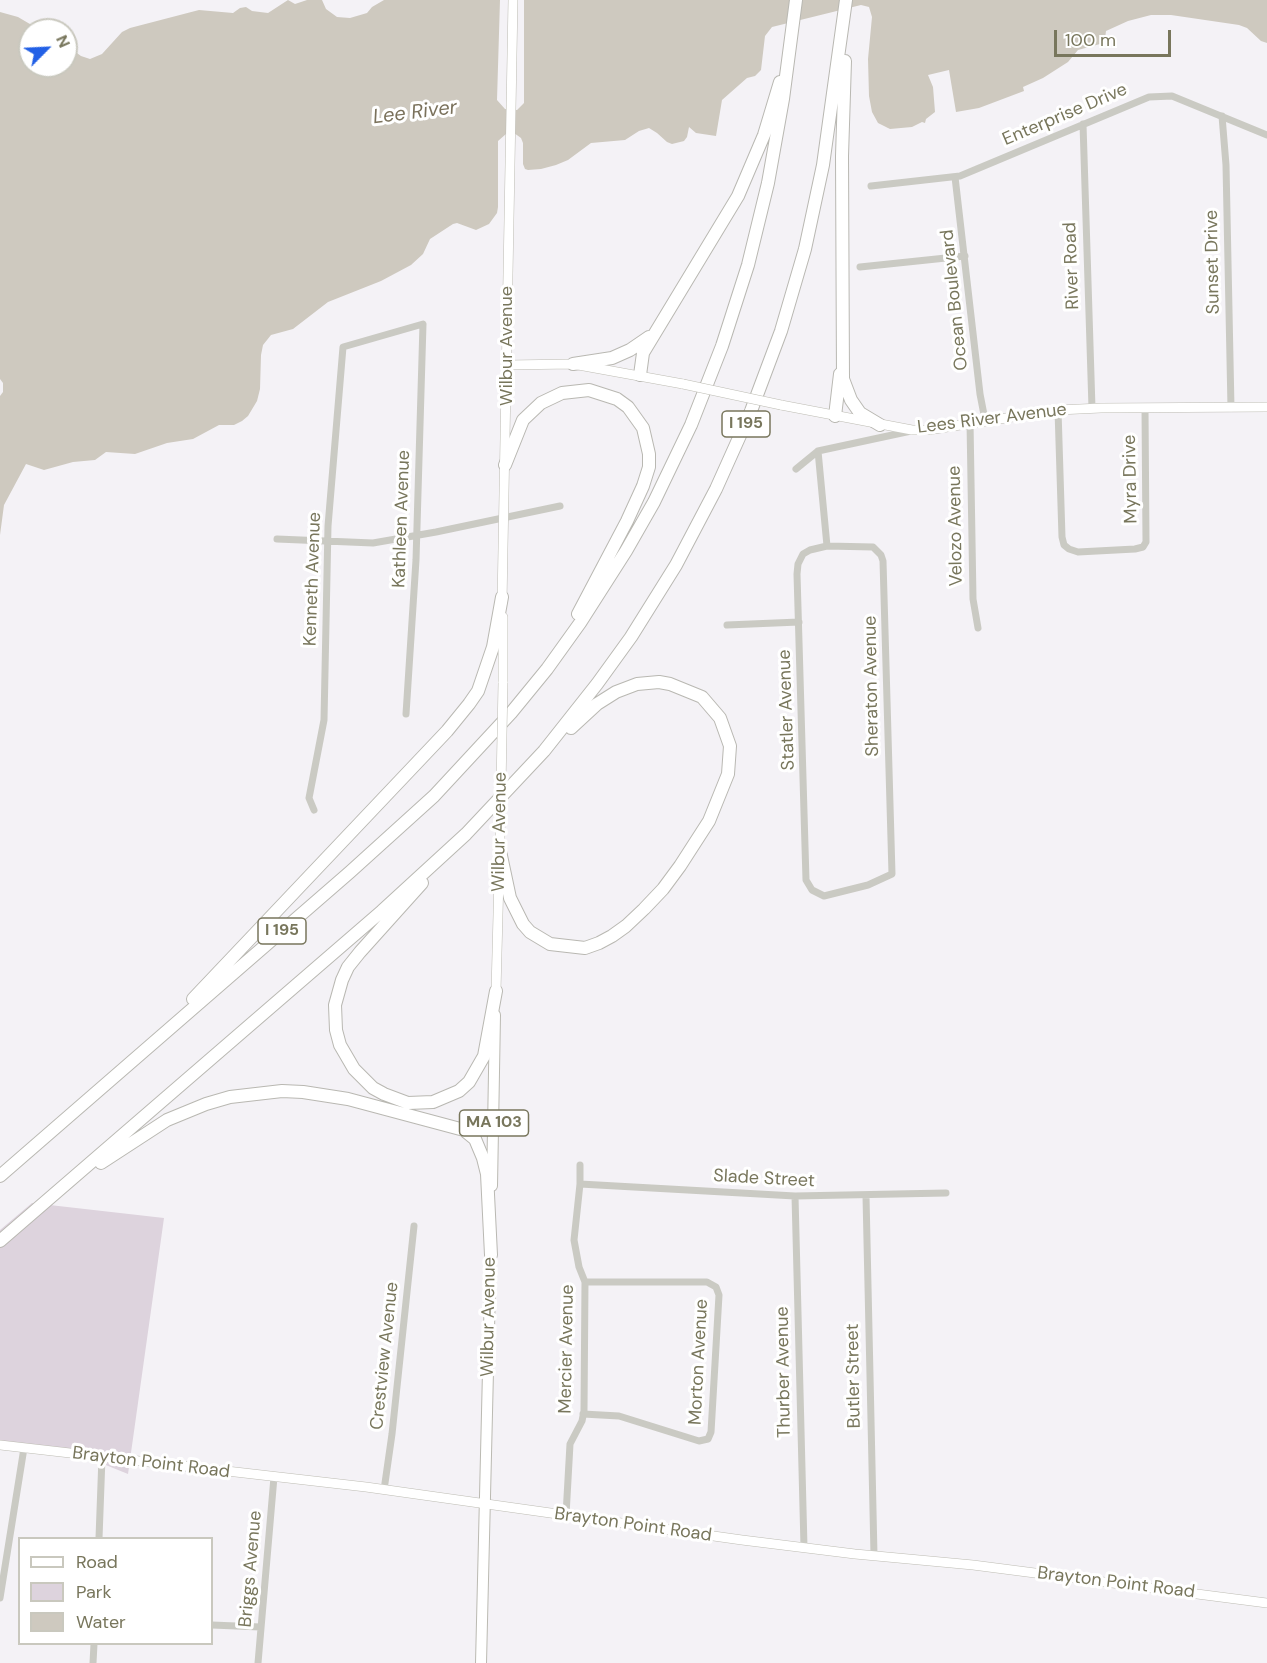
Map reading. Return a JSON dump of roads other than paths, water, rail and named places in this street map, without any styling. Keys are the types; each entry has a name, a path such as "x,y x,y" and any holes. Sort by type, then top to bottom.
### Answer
{"highway":[{"name":"I 195","path":"0,1176 371,854 434,796 492,734 547,669 596,600 640,527 679,451 709,382 740,292 762,210 779,127 796,0"},
{"name":"I 195","path":"0,1241 381,911 466,834 525,772 597,684 656,598 704,515 740,438 781,331 805,249 828,137 846,0"},
{"path":"844,20 843,379 860,413 880,425"},
{"path":"640,375 643,354 738,196 764,135 791,43"},
{"path":"573,364 612,358 624,353 648,339 661,322"},
{"path":"835,416 844,340"},
{"path":"505,465 523,420 541,403 562,393 589,390 617,399 627,406 636,418 643,428 646,440 649,467 643,486 608,559 547,669"},
{"path":"135,1058 459,717 478,691 483,678 493,647 502,597"},
{"path":"500,851 510,898 523,924 530,932 550,944 562,947 585,948 600,943 627,926 663,889 680,866 708,821 722,789 728,774 730,746 720,718 702,697 670,684 648,682 626,688 597,704 525,772"},
{"path":"466,834 348,967 335,1005 336,1030 340,1045 354,1069 373,1088 408,1103 433,1102 459,1091 469,1082 477,1069 483,1056 496,991"},
{"path":"48,1200 145,1133 186,1112 230,1097 264,1092 303,1092 348,1099 410,1115 464,1130 475,1139 487,1174 491,1255"}],"main road":[{"name":"Wilbur Avenue","path":"481,1663 500,851 502,597 513,0"},
{"name":"Lees River Avenue","path":"507,365 573,364 640,375 912,430 928,430 1058,410 1267,407"},
{"name":"Brayton Point Road","path":"0,1445 384,1490 874,1556 974,1565 1267,1603"}],"street":[{"name":"Enterprise Drive","path":"871,186 955,177 1142,99 1161,95 1172,96 1267,135"},
{"name":"Sunset Drive","path":"1222,116 1226,165 1231,408"},
{"name":"River Road","path":"1083,124 1092,408"},
{"name":"Ocean Boulevard","path":"955,177 985,420"},
{"path":"860,267 964,256"},
{"name":"Kenneth Avenue","path":"314,810 309,798 324,720 328,542 343,347 423,324"},
{"name":"Kathleen Avenue","path":"406,714 413,630 423,324"},
{"name":"Myra Drive","path":"1058,410 1062,537 1069,549 1078,552 1135,549 1143,547 1146,542 1145,408"},
{"name":"Velozo Avenue","path":"969,422 973,598 978,628"},
{"path":"796,469 818,451 912,430"},
{"path":"818,451 827,546"},
{"path":"277,539 373,543 560,506"},
{"name":"Statler Avenue","path":"812,890 806,880 797,574 799,559 810,550 827,546"},
{"name":"Sheraton Avenue","path":"812,890 824,896 832,895 868,885 892,874 883,561 881,555 873,547 827,546"},
{"path":"727,626 799,622"},
{"name":"Mercier Avenue","path":"566,1515 570,1444 583,1414 585,1282 577,1260 574,1240 580,1165"},
{"name":"Slade Street","path":"580,1184 795,1196 946,1193"},
{"name":"Thurber Avenue","path":"795,1196 804,1547"},
{"name":"Butler Street","path":"866,1196 874,1556"},
{"name":"Crestview Avenue","path":"384,1490 414,1226"},
{"name":"Morton Avenue","path":"583,1414 619,1416 699,1441 708,1438 711,1432 719,1295 716,1287 707,1282 585,1282"},
{"path":"0,1598 24,1448"},
{"path":"99,1537 102,1457"},
{"name":"Briggs Avenue","path":"258,1663 274,1477"},
{"path":"213,1625 260,1628"},
{"path":"93,1663 94,1645"}],"water":[{"name":"Lee River","path":"288,0 295,4 307,0 322,0 326,9 337,17 350,18 367,13 384,0 500,0 497,100 505,109 517,110 524,103 524,0 1267,0 1267,43 1261,41 1247,28 1239,25 1171,15 1151,15 1128,21 1106,31 1105,39 1100,44 1078,50 1068,62 1043,78 1023,87 1024,91 979,108 956,112 949,70 928,75 933,87 935,112 926,119 925,123 890,129 878,123 872,112 869,96 868,59 872,17 869,7 861,5 772,27 765,36 761,70 755,76 747,78 722,100 716,136 696,133 689,127 684,141 672,144 649,128 625,140 591,143 568,160 541,169 528,170 523,164 521,138 514,133 506,134 498,141 498,207 497,213 489,224 476,230 457,223 453,224 430,239 423,254 411,265 381,281 328,302 293,329 271,335 263,345 257,401 242,421 234,425 219,425 193,439 167,443 135,454 106,452 95,460 73,462 44,470 26,464 4,505 0,535 0,396 3,392 3,383 0,379 0,12 20,18 18,78 78,78 78,54 90,59 102,54 122,32 130,28 199,10 233,13 246,7 252,11 268,13"}]}
